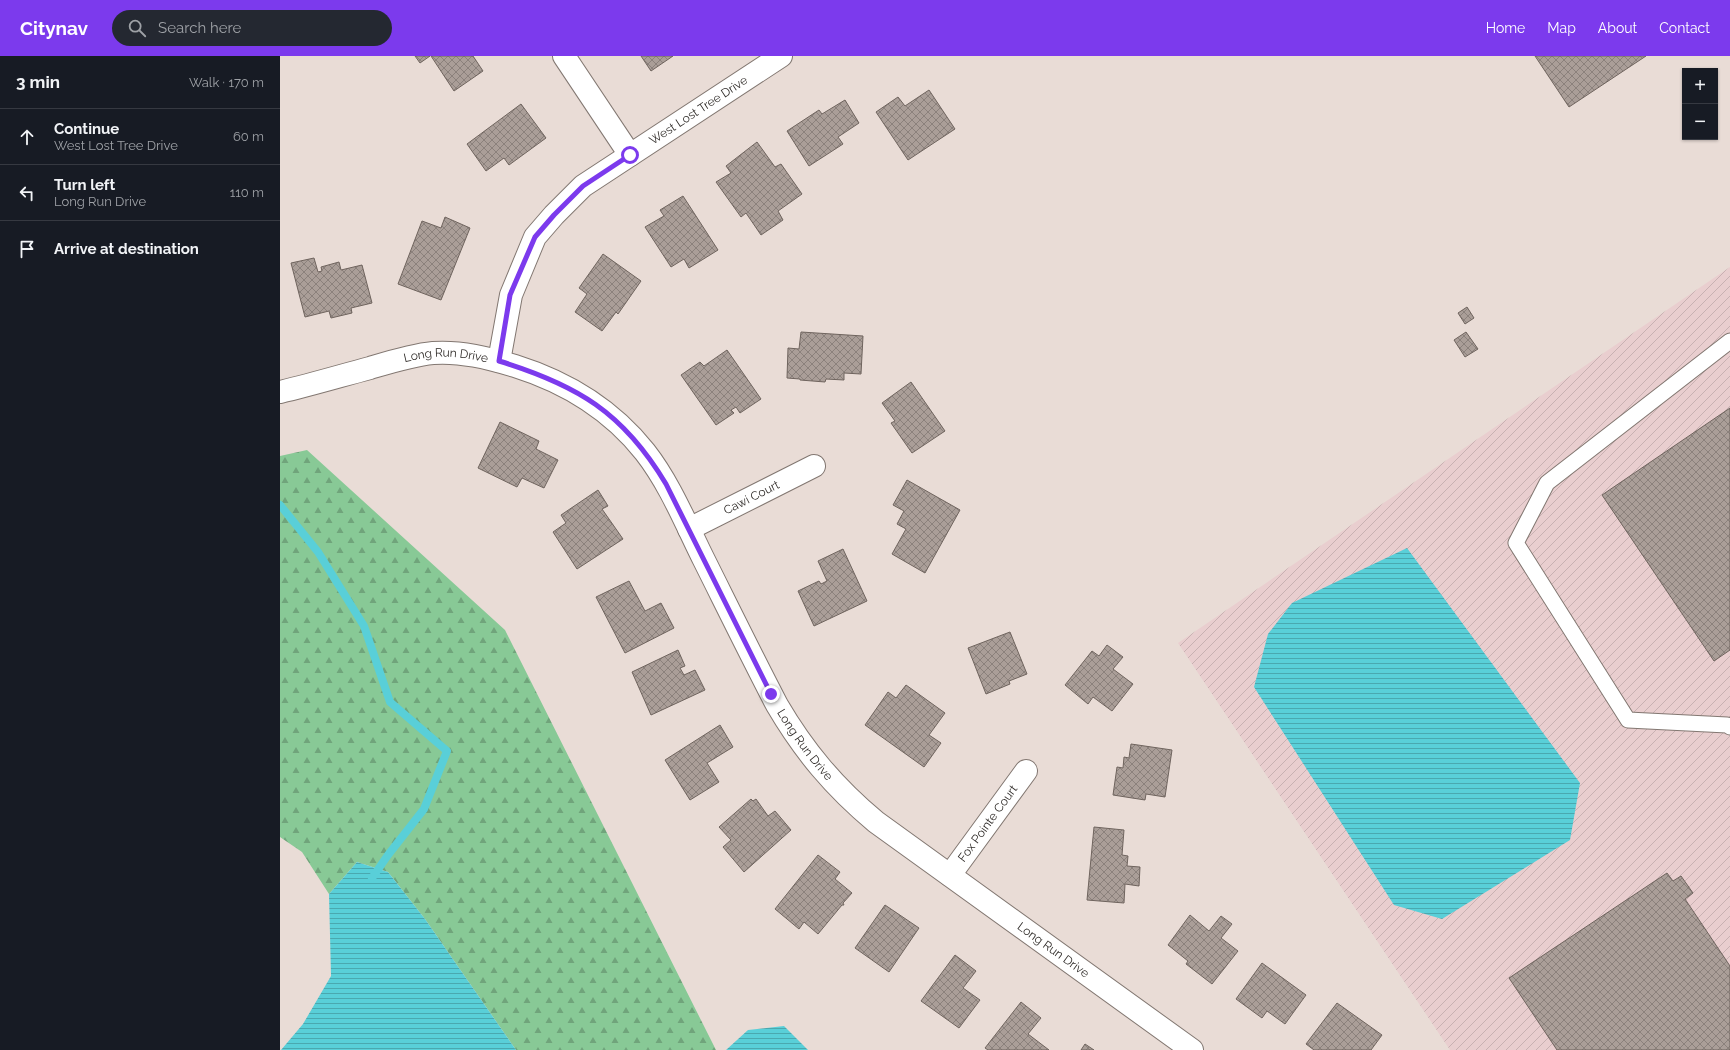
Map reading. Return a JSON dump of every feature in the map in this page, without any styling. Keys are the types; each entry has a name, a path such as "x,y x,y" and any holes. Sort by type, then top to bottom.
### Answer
{"street":[{"path":"564,56 630,155"},
{"name":"West Lost Tree Drive","path":"499,361 510,295 535,237 554,215 583,186 780,56"},
{"name":"Long Run Drive","path":"280,392 390,362 433,353 475,355 499,361 543,375 567,386 588,399 619,423 652,462 666,484 790,728 812,759 837,786 866,814 1192,1050"},
{"name":"Cawi Court","path":"689,529 814,466"},
{"name":"Fox Pointe Court","path":"950,875 1026,771"}],"lane":[{"path":"1730,341 1547,482 1516,543 1628,720 1727,725 1730,727"}],"shaded area":[{"path":"1730,267 1730,1050 1450,1050 1178,643"}],"green space":[{"path":"307,450 505,630 716,1050 516,1050 425,919 388,872 357,862 329,894 302,852 280,837 280,456"}],"water":[{"path":"1407,548 1580,783 1570,840 1442,919 1394,905 1254,687 1268,634 1292,603"},
{"path":"357,862 388,872 425,919 516,1050 281,1050 303,1024 331,976 329,894"},
{"path":"784,1026 808,1050 726,1050 748,1030"}],"building":[{"path":"415,56 430,56 420,63"},
{"path":"431,56 473,56 483,71 454,91"},
{"path":"641,56 673,56 651,71"},
{"path":"1535,56 1646,56 1569,107"},
{"path":"929,90 955,129 908,160 876,112 898,97 905,106"},
{"path":"845,100 859,123 838,137 843,144 809,166 787,131 819,110 822,114"},
{"path":"521,104 546,138 509,165 504,158 486,171 467,144"},
{"path":"757,142 775,167 781,164 802,194 778,211 783,220 761,235 746,213 741,217 716,182 731,173 726,166"},
{"path":"683,196 718,250 689,268 684,259 671,267 645,227 664,216 660,210"},
{"path":"445,217 470,228 441,300 398,284 422,221 441,228"},
{"path":"603,254 641,281 618,314 616,312 602,331 575,312 587,294 579,288"},
{"path":"314,258 318,272 322,271 321,267 339,262 341,270 362,265 372,303 351,308 352,313 331,318 329,311 305,317 291,263"},
{"path":"1467,307 1474,318 1465,324 1458,313"},
{"path":"801,332 863,336 861,374 844,373 844,380 826,379 825,382 787,378 788,348 799,349"},
{"path":"1466,332 1478,349 1465,357 1454,340"},
{"path":"727,350 761,399 740,413 736,407 731,410 734,413 716,425 681,375 700,362 704,366"},
{"path":"911,382 945,431 912,453 891,423 895,421 882,403"},
{"path":"1730,408 1730,650 1714,661 1602,495"},
{"path":"500,422 539,441 536,449 558,460 544,488 522,478 517,487 478,468"},
{"path":"907,480 960,510 925,573 892,554 906,529 897,524 904,511 893,505"},
{"path":"598,490 608,506 602,509 623,539 577,569 553,532 566,523 561,515"},
{"path":"843,549 867,601 814,626 798,591 819,581 821,584 827,581 818,561"},
{"path":"629,581 645,611 661,603 674,628 625,653 596,597"},
{"path":"1010,632 1027,674 1009,681 1010,684 986,694 968,648"},
{"path":"1107,645 1123,657 1113,669 1133,684 1112,711 1093,697 1088,704 1065,685 1092,651 1099,656"},
{"path":"678,650 685,666 680,668 684,675 695,670 705,690 651,715 632,672"},
{"path":"906,685 945,713 929,735 941,743 924,767 865,725 888,692 896,698"},
{"path":"720,725 733,747 707,763 719,782 690,800 665,760"},
{"path":"1131,744 1172,750 1165,797 1146,794 1145,800 1113,795 1117,767 1123,768 1124,757 1129,758"},
{"path":"751,799 753,801 756,799 768,816 775,811 791,830 744,872 723,847 731,840 719,827"},
{"path":"1094,827 1124,830 1122,855 1128,856 1127,866 1140,867 1139,886 1125,884 1124,903 1087,900"},
{"path":"818,855 840,872 835,879 852,893 843,903 844,905 842,905 818,934 804,922 799,929 775,909"},
{"path":"1667,873 1673,881 1681,876 1693,893 1685,899 1730,966 1730,1050 1557,1050 1509,978"},
{"path":"885,905 919,928 889,972 855,948"},
{"path":"1190,915 1209,931 1221,916 1232,924 1221,938 1238,951 1212,984 1186,964 1188,961 1168,945"},
{"path":"955,955 976,971 963,988 980,1000 959,1028 921,1001"},
{"path":"1262,963 1306,995 1285,1024 1267,1011 1262,1018 1236,999"},
{"path":"1021,1002 1041,1018 1028,1034 1049,1050 988,1050 985,1048"},
{"path":"1337,1003 1382,1035 1371,1050 1314,1050 1306,1044"},
{"path":"1085,1044 1094,1050 1081,1050"}],"waterway":[{"path":"280,505 318,552 364,626 390,702 447,751 424,809 372,878"}],"route":[{"path":"630,155 583,186 554,215 535,237 510,295 499,361 543,375 567,386 599,407 619,423 637,442 666,484 771,694"}]}
